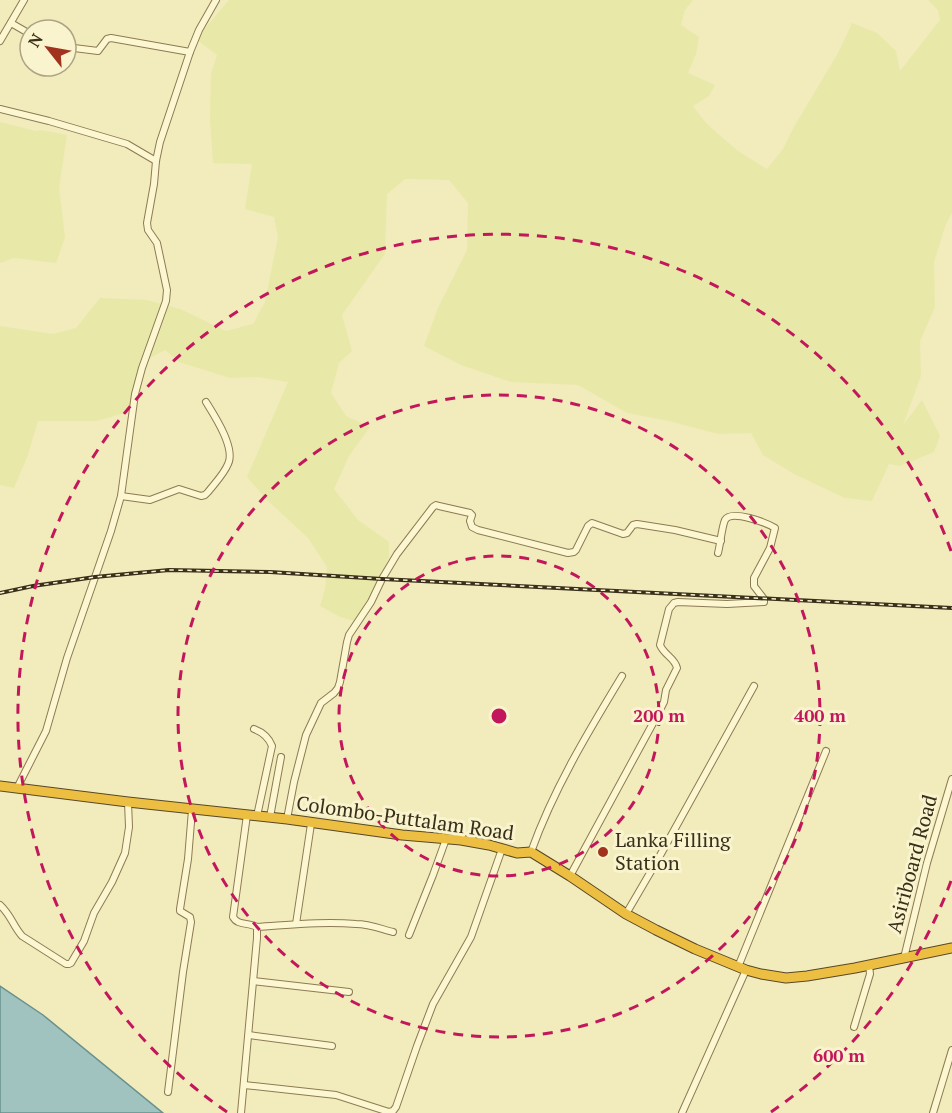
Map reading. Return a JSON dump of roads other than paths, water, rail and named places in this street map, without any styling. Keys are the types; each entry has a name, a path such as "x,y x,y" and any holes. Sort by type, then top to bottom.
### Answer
{"highway":[{"name":"Colombo-Puttalam Road","path":"0,786 192,810 287,819 402,835 461,840 517,853 531,852 626,914 696,949 742,969 761,974 786,978 807,976 869,966 952,948"}],"street":[{"path":"0,41 24,0"},
{"path":"17,788 46,730 67,658 111,531 120,496 135,394 166,301 167,290 158,243 148,230 147,223 156,161 160,142 190,52 216,0"},
{"path":"11,23 18,27"},
{"path":"78,48 98,51 107,39 111,38 190,52"},
{"path":"0,109 127,144 156,161"},
{"path":"120,496 150,500 179,489 201,496 208,492 228,465 230,453 221,425 206,402"},
{"path":"287,819 306,735 321,702 338,688 350,634 397,554 436,505 470,513 472,527 478,530 568,553 576,550 588,526 592,523 623,534 637,524 721,541"},
{"path":"570,876 658,714 665,699 666,690 676,671 676,664 665,654 660,645 669,609 678,602 727,604 764,602 754,586 754,578 766,557 775,528 749,518 731,516 725,521 718,554"},
{"path":"531,852 540,826 561,784 622,676"},
{"path":"626,914 754,686"},
{"path":"254,729 268,738 272,746 252,816 233,916 235,920 256,927 356,924 393,932"},
{"path":"682,1113 742,969 826,751"},
{"path":"270,818 282,757"},
{"name":"Asiriboard Road","path":"904,958 927,863 952,779"},
{"path":"0,905 11,917 22,936 66,964 71,963 84,941 94,913 112,882 124,853 129,826 129,802"},
{"path":"168,1092 191,922 190,917 180,912 180,909 188,859 192,810"},
{"path":"296,924 311,824"},
{"path":"409,935 446,839"},
{"path":"244,1085 336,1095 389,1112 393,1111 433,1004 471,938 502,849"},
{"path":"241,1113 257,938 256,927"},
{"path":"854,1027 870,974 869,966"},
{"path":"253,981 349,992"},
{"path":"249,1035 332,1047"},
{"path":"933,1113 952,1050"}],"water":[{"path":"0,986 43,1015 163,1113 0,1113"}],"railway":[{"path":"0,593 95,577 169,570 270,572 952,608"}],"place":[{"name":"Lanka Filling Station","path":"603,852"}]}
